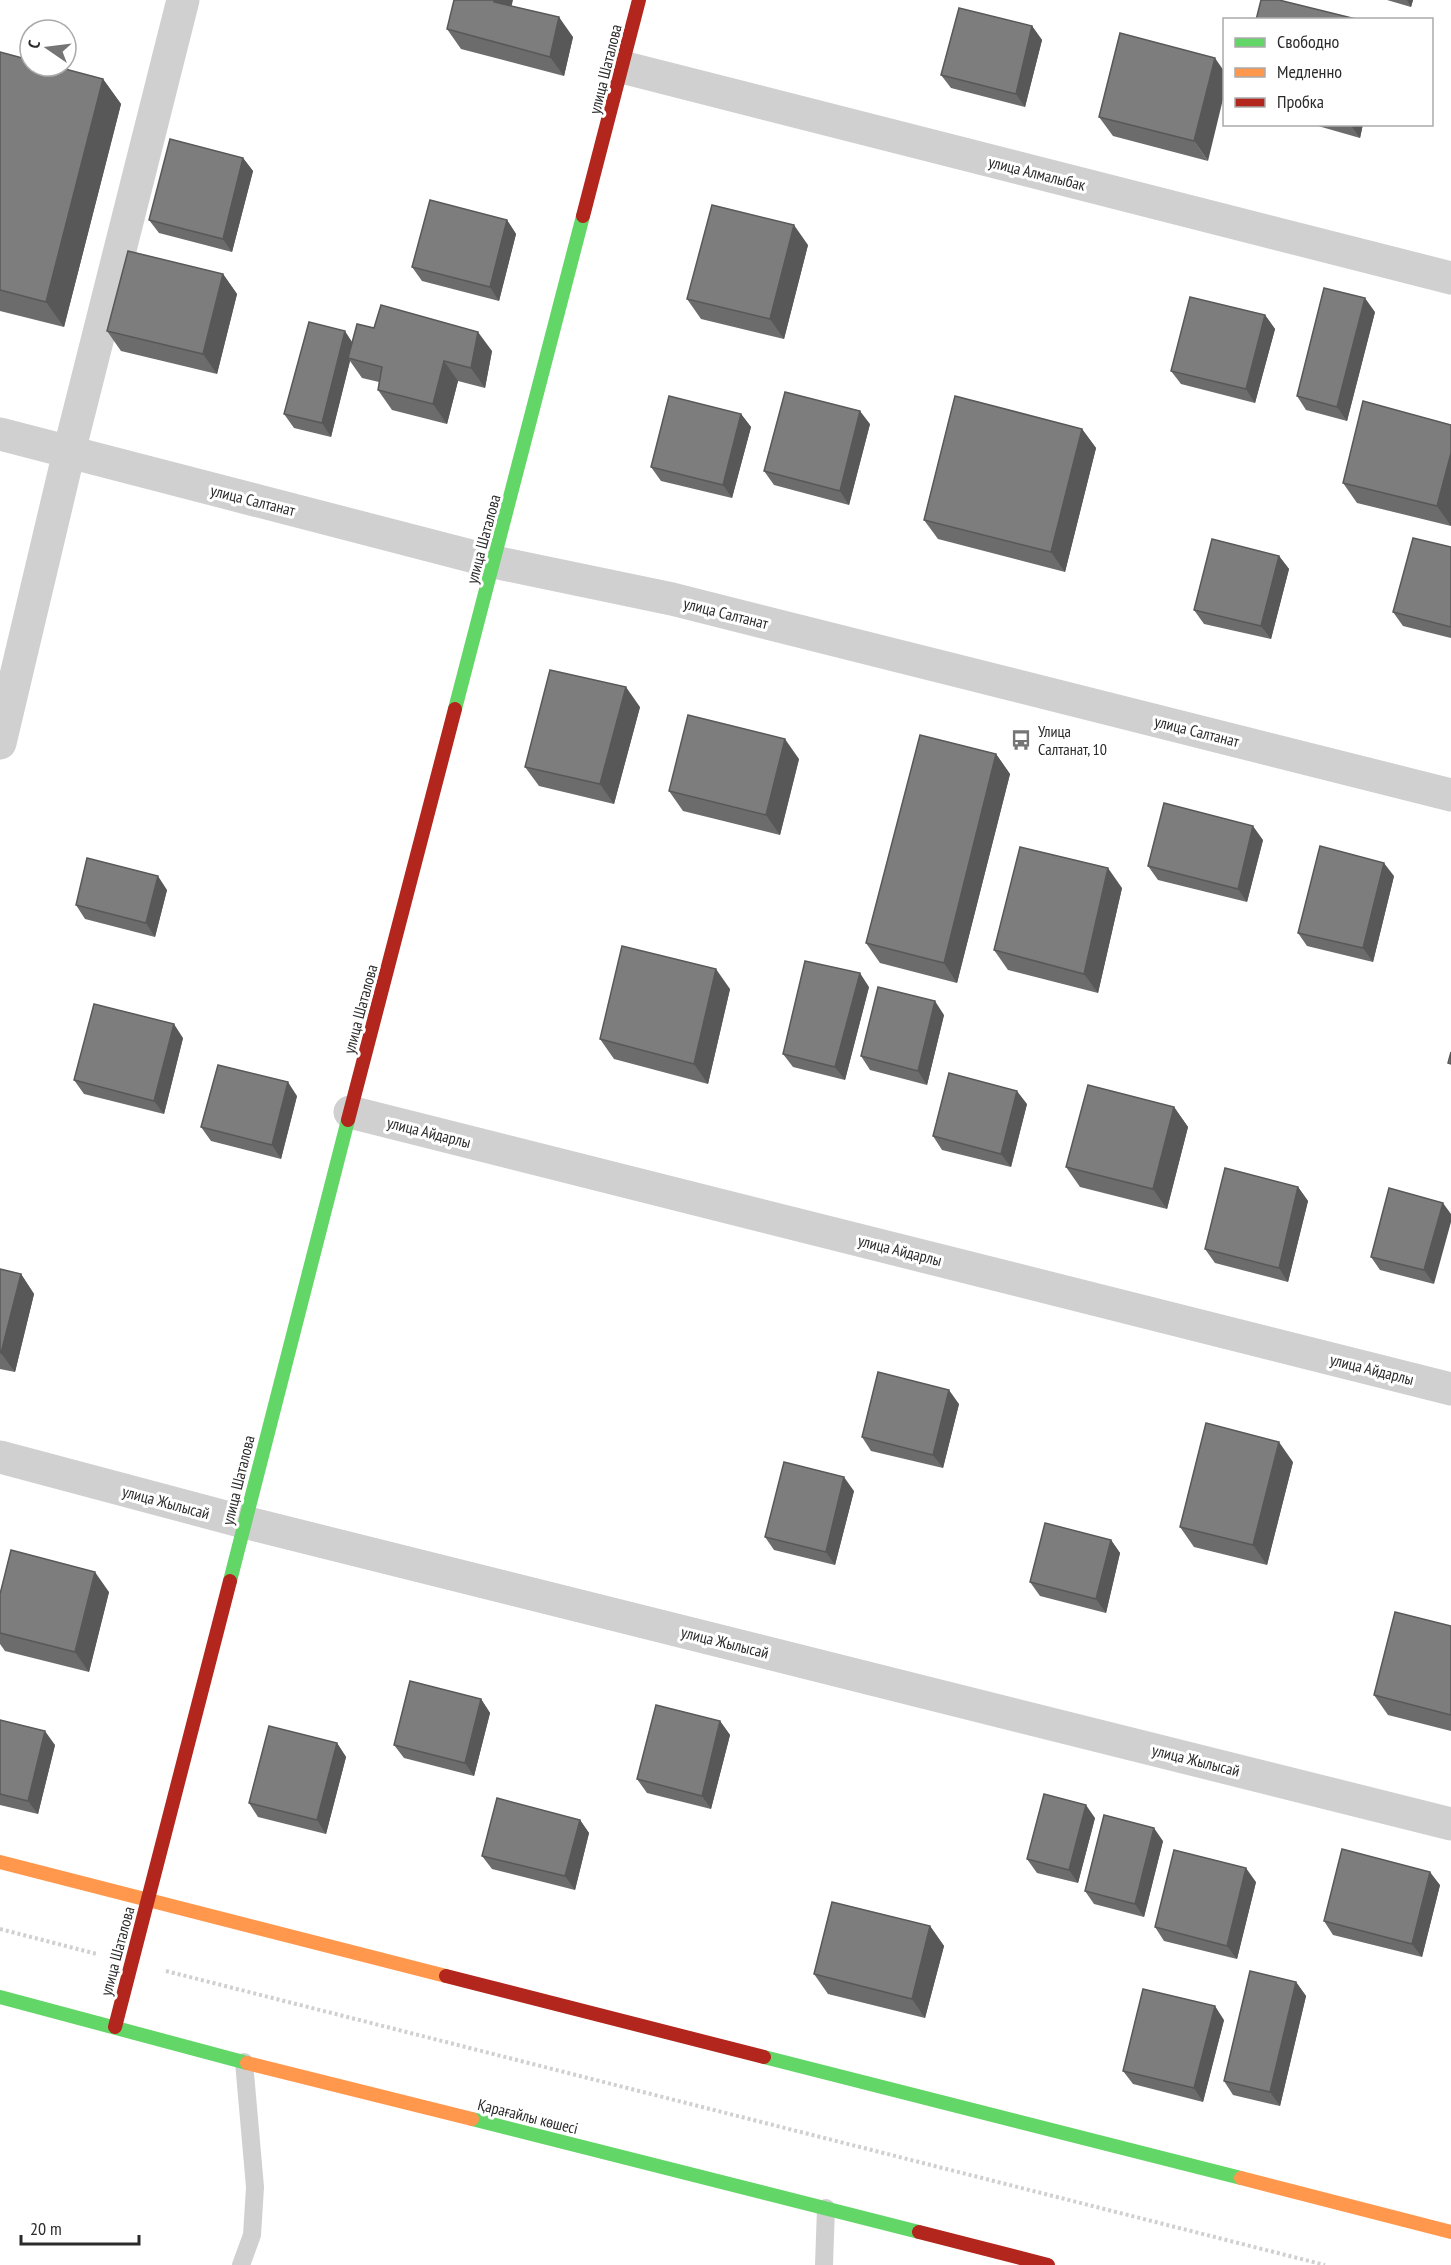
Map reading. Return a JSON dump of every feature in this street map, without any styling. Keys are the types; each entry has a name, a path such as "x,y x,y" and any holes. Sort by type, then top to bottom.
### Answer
{"street":[{"path":"0,743 69,452 183,0"},
{"name":"улица Шаталова","path":"114,2028 639,0"},
{"name":"улица Алмалыбак","path":"622,67 1451,278"},
{"name":"улица Салтанат","path":"0,434 494,562 672,599 1451,795"},
{"name":"улица Айдарлы","path":"350,1112 1451,1389"},
{"name":"улица Жылысай","path":"0,1457 244,1522 1451,1824"},
{"path":"0,1862 1451,2232"},
{"name":"Қарағайлы көшесі","path":"0,1997 244,2062 1048,2265"}],"lane":[{"path":"241,2265 252,2235 255,2187 244,2062"},
{"path":"824,2265 826,2208"}],"path":[{"path":"0,1929 1325,2265"}],"building":[{"path":"454,0 494,0 494,2 559,17 550,57 447,29"},
{"path":"1261,0 1279,0 1352,18 1256,18"},
{"path":"959,8 1032,26 1016,94 941,75"},
{"path":"1120,33 1215,58 1194,141 1099,117"},
{"path":"0,52 18,57 18,78 78,78 78,72 103,79 46,302 0,290"},
{"path":"170,139 243,158 223,239 149,220"},
{"path":"430,200 507,220 490,287 412,267"},
{"path":"712,205 794,225 770,319 687,299"},
{"path":"128,251 223,274 203,354 107,331"},
{"path":"1324,288 1365,298 1337,407 1297,396"},
{"path":"1190,297 1265,315 1246,389 1171,371"},
{"path":"381,305 478,332 471,368 444,361 433,404 378,390 382,367 348,358 357,324 374,328"},
{"path":"309,322 345,331 322,423 284,414"},
{"path":"785,392 860,411 840,491 764,471"},
{"path":"669,396 741,414 723,485 651,467"},
{"path":"955,396 1082,429 1051,552 924,520"},
{"path":"1363,401 1451,425 1451,453 1437,506 1343,483"},
{"path":"1413,538 1451,547 1451,627 1393,612"},
{"path":"1212,539 1279,556 1261,626 1194,610"},
{"path":"550,670 626,687 600,784 525,767"},
{"path":"688,715 785,739 766,815 669,791"},
{"path":"920,735 996,754 944,963 866,943"},
{"path":"1164,803 1253,826 1238,889 1148,866"},
{"path":"1320,846 1384,863 1363,948 1298,933"},
{"path":"1020,847 1108,868 1084,974 994,950"},
{"path":"87,858 158,876 146,923 76,905"},
{"path":"622,946 716,969 694,1064 600,1039"},
{"path":"805,961 860,973 835,1067 783,1054"},
{"path":"878,987 935,1001 918,1071 861,1056"},
{"path":"94,1004 174,1024 154,1101 74,1080"},
{"path":"218,1065 288,1082 272,1145 201,1127"},
{"path":"949,1073 1017,1091 1001,1154 933,1136"},
{"path":"1088,1085 1174,1107 1153,1189 1066,1167"},
{"path":"1225,1168 1298,1187 1279,1268 1205,1249"},
{"path":"1389,1188 1443,1203 1424,1270 1371,1257"},
{"path":"0,1269 21,1274 1,1353 0,1352"},
{"path":"878,1372 949,1390 933,1455 862,1437"},
{"path":"1206,1423 1279,1442 1253,1545 1180,1527"},
{"path":"784,1462 844,1477 826,1552 765,1537"},
{"path":"1045,1523 1111,1540 1096,1599 1030,1582"},
{"path":"11,1550 95,1572 75,1652 0,1633 0,1594"},
{"path":"1395,1612 1451,1626 1451,1715 1374,1695"},
{"path":"410,1681 481,1699 465,1763 394,1745"},
{"path":"656,1705 720,1721 702,1796 637,1779"},
{"path":"0,1720 45,1731 28,1801 0,1794"},
{"path":"269,1726 337,1743 317,1820 249,1803"},
{"path":"1044,1794 1086,1805 1069,1870 1027,1859"},
{"path":"497,1798 580,1820 565,1876 482,1856"},
{"path":"1104,1815 1154,1828 1135,1904 1085,1891"},
{"path":"1342,1849 1430,1872 1412,1944 1324,1921"},
{"path":"1174,1850 1246,1868 1227,1946 1155,1927"},
{"path":"832,1902 930,1926 912,1999 814,1974"},
{"path":"1250,1971 1296,1982 1270,2092 1224,2081"},
{"path":"1143,1989 1215,2006 1194,2088 1123,2071"}],"traffic: fast":[{"path":"455,709 583,216"},
{"path":"230,1581 348,1120"},
{"path":"0,1997 247,2063"},
{"path":"764,2057 1241,2178"},
{"path":"472,2119 919,2232"}],"traffic: slow":[{"path":"0,1862 446,1976"},
{"path":"247,2063 472,2119"},
{"path":"1241,2178 1451,2232"}],"traffic: jam":[{"path":"583,216 639,0"},
{"path":"348,1120 455,709"},
{"path":"115,2027 230,1581"},
{"path":"446,1976 764,2057"},
{"path":"919,2232 1048,2265"}],"place":[{"name":"Улица Салтанат, 10","path":"1021,740"}]}
